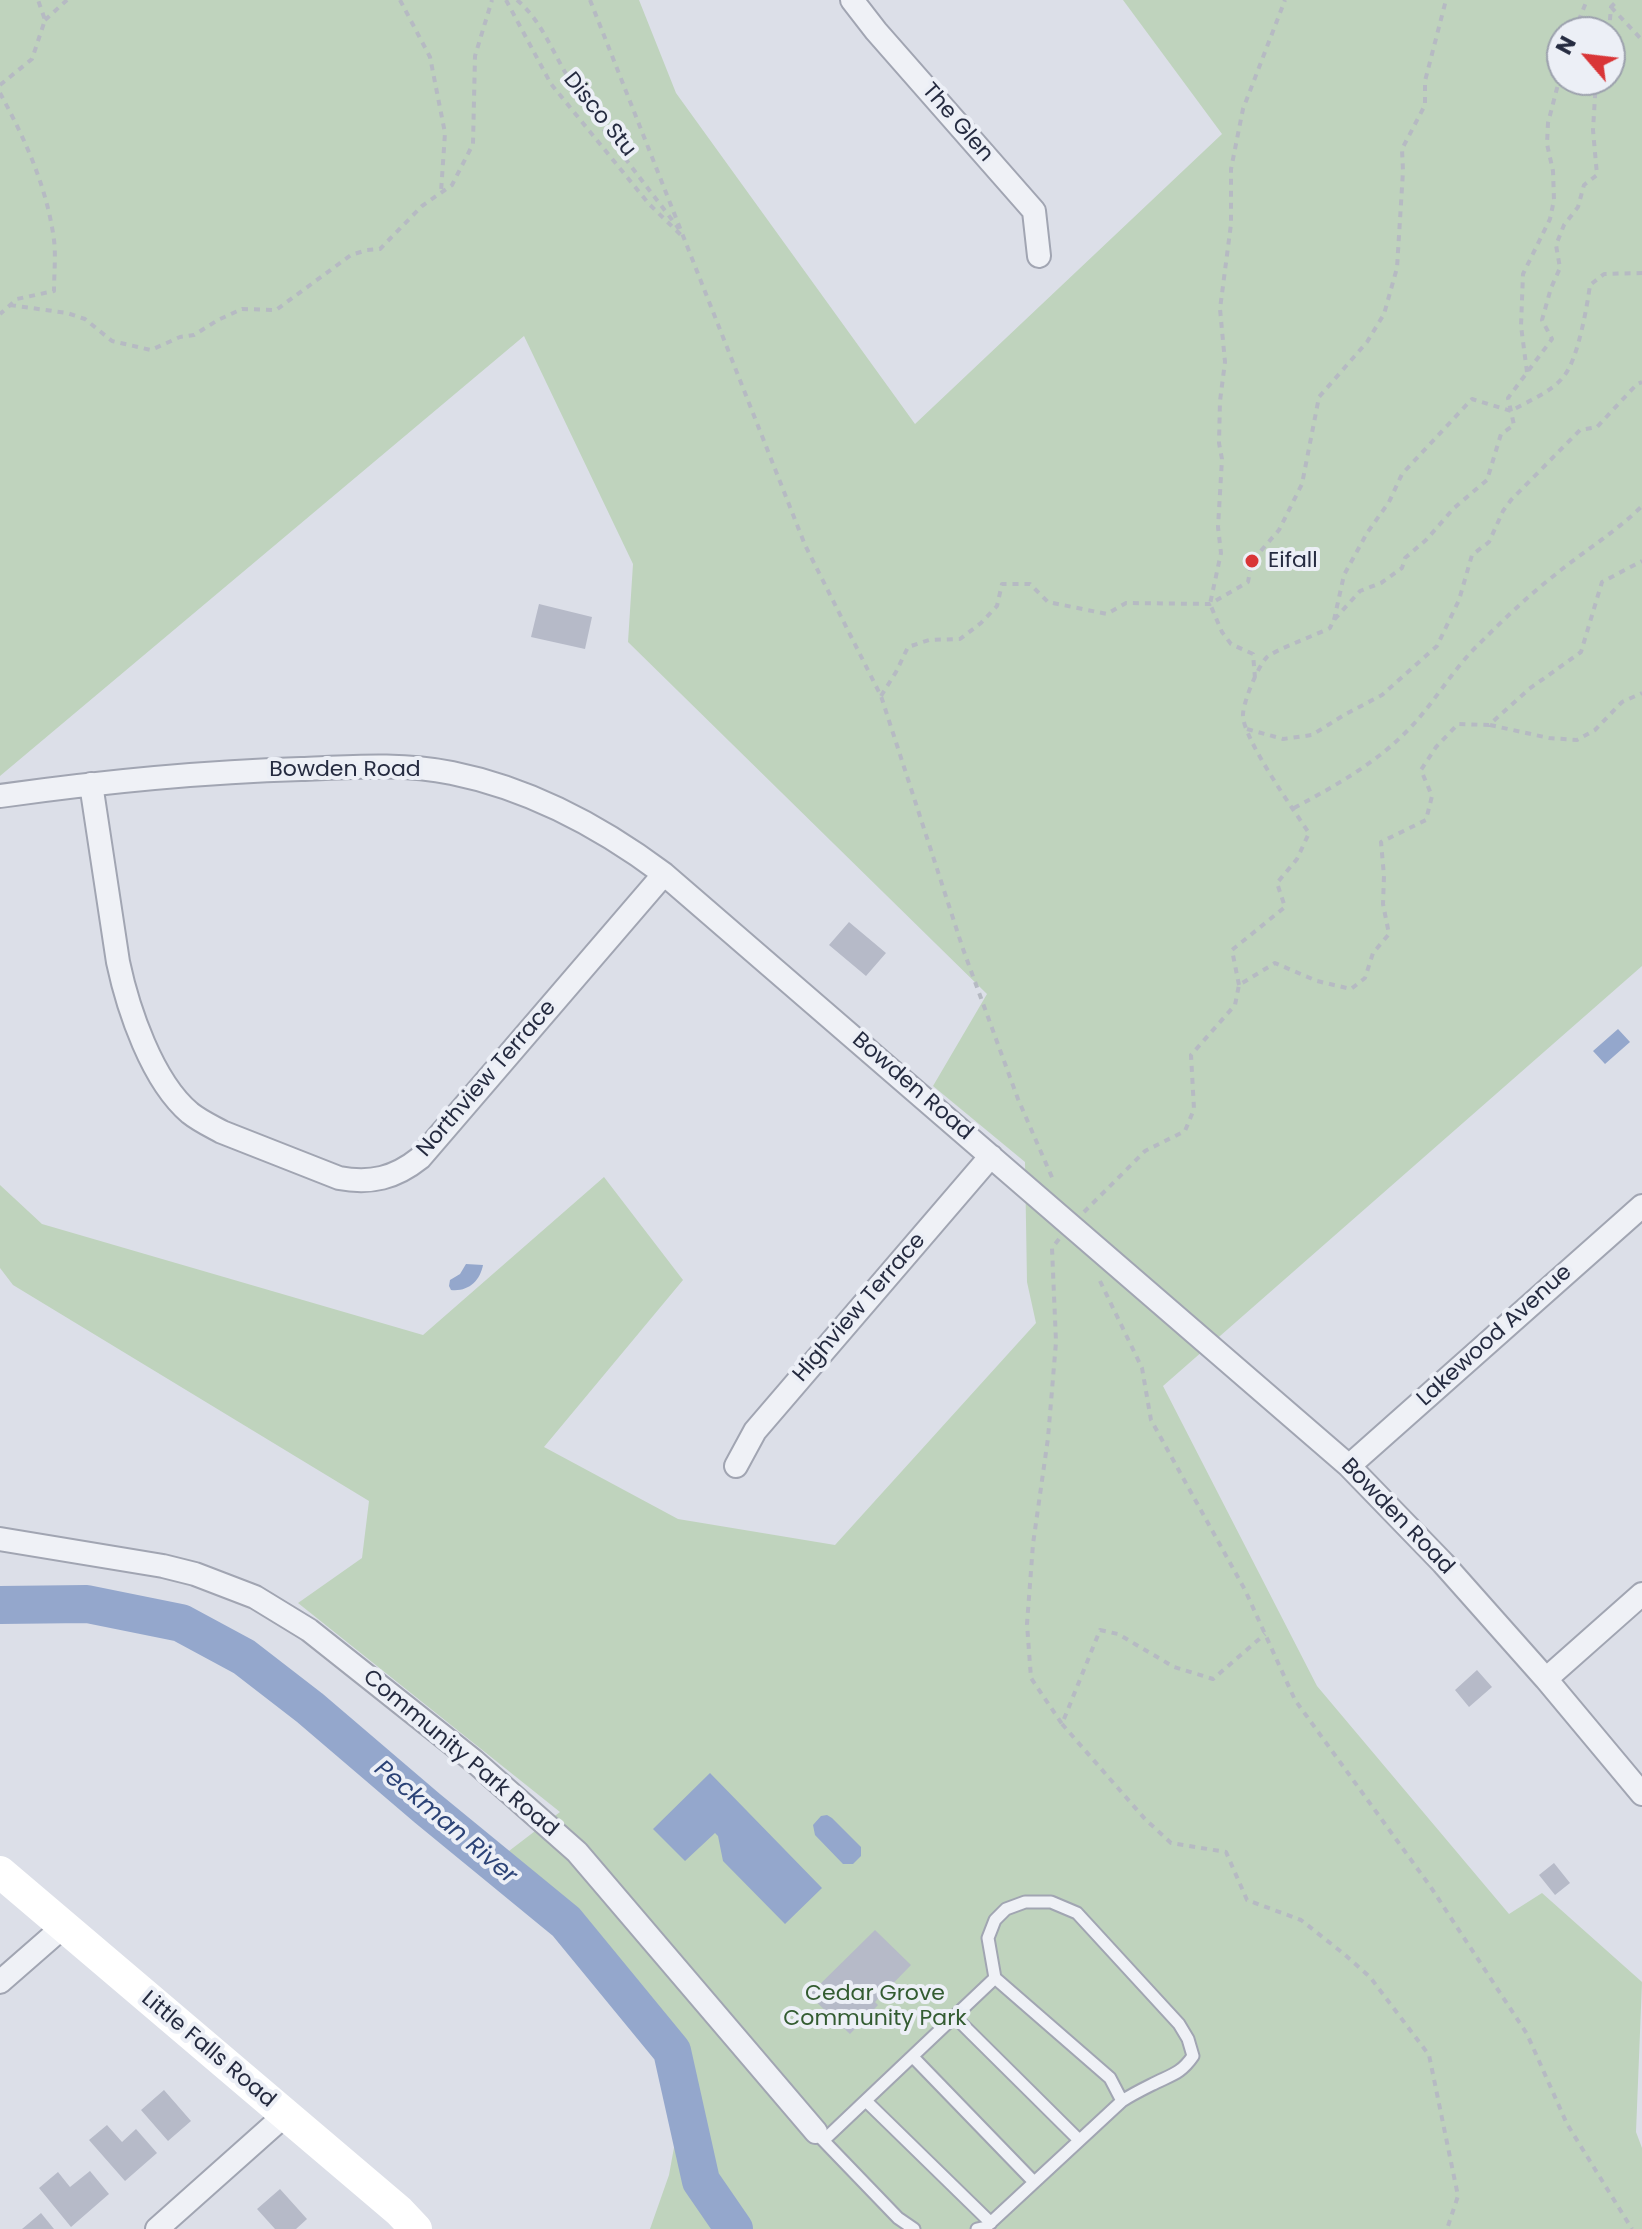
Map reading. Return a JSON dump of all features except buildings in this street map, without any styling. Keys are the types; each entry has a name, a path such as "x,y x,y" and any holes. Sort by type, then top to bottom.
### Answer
{"street":[{"name":"The Glen","path":"852,0 1034,211 1039,256"},
{"name":"Bowden Road","path":"0,796 223,771 394,765 424,768 492,783 550,804 608,834 664,874 1349,1466 1443,1563 1642,1794"},
{"name":"Northview Terrace","path":"91,784 123,986 139,1031 171,1091 189,1112 222,1132 353,1181 368,1181 396,1174 420,1158 664,874"},
{"name":"Highview Terrace","path":"736,1466 755,1431 991,1156"},
{"name":"Lakewood Avenue","path":"1349,1466 1642,1206"},
{"name":"Community Park Road","path":"0,1539 195,1574 255,1597 309,1630 474,1761 577,1852 820,2136"},
{"path":"1546,1679 1642,1594"},
{"name":"Little Falls Road","path":"0,1872 399,2211 416,2229"},
{"path":"0,1982 63,1927"},
{"path":"157,2229 285,2115"}],"lane":[{"path":"977,2229 991,2223 1122,2101 1184,2069 1193,2056 1179,2024 1077,1913 1051,1902 1025,1902 1006,1909 995,1920 988,1938 995,1978 1110,2078 1122,2101"},
{"path":"914,2229 898,2218 820,2136 866,2101 995,1978"},
{"path":"955,2017 1079,2140"},
{"path":"913,2057 1034,2182"},
{"path":"866,2101 991,2223"}],"path":[{"path":"38,0 45,20"},
{"path":"0,85 32,59 45,20 67,0"},
{"path":"400,0 430,57 445,133 441,192"},
{"path":"10,305 67,313 85,319 112,341 151,350 180,337 194,335 242,309 276,310 351,255 380,249 422,206 452,185 473,144 475,56 492,0"},
{"name":"Disco Stu","path":"506,0 551,84 649,204 684,238"},
{"path":"517,0 530,12"},
{"path":"524,0 568,77 610,139 682,232 805,545 881,696 963,949 1018,1099 1054,1183"},
{"path":"590,0 708,297"},
{"path":"1255,678 1253,654 1231,644 1210,604 1221,553 1218,527 1222,459 1219,429 1225,362 1220,309 1231,224 1231,169 1243,109 1285,0"},
{"path":"881,696 908,647 929,640 960,639 997,606 1002,584 1030,584 1048,602 1107,614 1126,603 1210,604 1248,582 1252,561 1279,530 1302,484 1319,397 1367,342 1384,314 1397,268 1402,149 1425,105 1425,81 1446,0"},
{"path":"1610,16 1611,7 1618,0"},
{"path":"1611,7 1642,40"},
{"path":"0,93 21,133 45,193 55,243 54,291 17,299 0,314"},
{"path":"1527,373 1521,326 1523,274 1550,219 1554,200 1553,171 1547,144 1548,123 1555,96"},
{"path":"1333,621 1360,591 1381,583 1402,568 1405,558 1454,508 1487,480 1501,434 1514,425 1508,398 1552,339 1542,320 1560,268 1556,245 1564,225 1578,207 1584,185 1597,175 1593,130 1595,96"},
{"path":"1447,2229 1458,2196 1429,2055 1370,1977 1344,1954 1301,1920 1247,1900 1226,1852 1171,1843 1145,1819 1062,1724 1031,1678 1027,1624 1056,1342 1052,1248 1145,1151 1185,1131 1194,1109 1191,1055 1235,1005 1239,985 1232,950 1285,907 1277,883 1297,859 1309,833 1264,763 1242,715 1255,678 1268,656 1330,628 1344,575 1367,533 1389,502 1402,474 1472,399 1511,411 1550,389 1566,375 1577,346 1590,285 1604,274 1642,273"},
{"path":"1247,729 1283,739 1312,735 1382,695 1437,646 1459,600 1472,555 1489,542 1511,500 1580,430 1597,427 1642,382"},
{"path":"1294,808 1352,776 1405,733 1477,646 1553,576 1642,506"},
{"path":"1489,725 1529,689 1581,652 1602,582 1642,561"},
{"path":"1239,985 1275,963 1317,981 1351,989 1365,978 1373,953 1389,934 1383,904 1381,842 1426,820 1432,796 1421,770 1436,747 1458,724 1489,725 1549,738 1577,740 1595,730 1622,702 1642,693"},
{"path":"1095,1271 1142,1368 1151,1420 1245,1590 1295,1700 1430,1886 1527,2034 1567,2124 1632,2229"},
{"path":"1062,1724 1100,1630 1118,1634 1174,1667 1213,1679 1265,1634"}],"green space":[{"name":"Cedar Grove Community Park","path":"0,0 639,0 676,93 915,424 1222,134 1123,0 1642,0 1642,966 1163,1386 1317,1686 1509,1914 1542,1893 1642,1982 1636,2132 1642,2148 1642,2229 650,2229 669,2175 679,2120 654,2052 541,1915 488,1867 560,1812 298,1603 362,1558 369,1501 13,1285 0,1268 0,1185 42,1224 423,1335 604,1177 683,1280 544,1447 678,1519 835,1545 1036,1323 1027,1282 1025,1162 933,1086 987,994 628,642 633,564 524,336 0,776"}],"water":[{"path":"1618,1029 1630,1042 1605,1064 1593,1051"},
{"path":"466,1264 483,1265 479,1276 468,1287 451,1290 450,1280 460,1274"},
{"path":"710,1773 822,1888 785,1924 723,1861 715,1833 685,1861 653,1829"},
{"path":"827,1815 861,1847 861,1856 853,1864 843,1864 815,1835 813,1825 821,1816"}],"waterway":[{"name":"Peckman River","path":"0,1605 87,1604 181,1623 244,1657 310,1708 566,1922 672,2051 701,2181 734,2229"}],"place":[{"name":"Eifall","path":"1252,561"}]}
